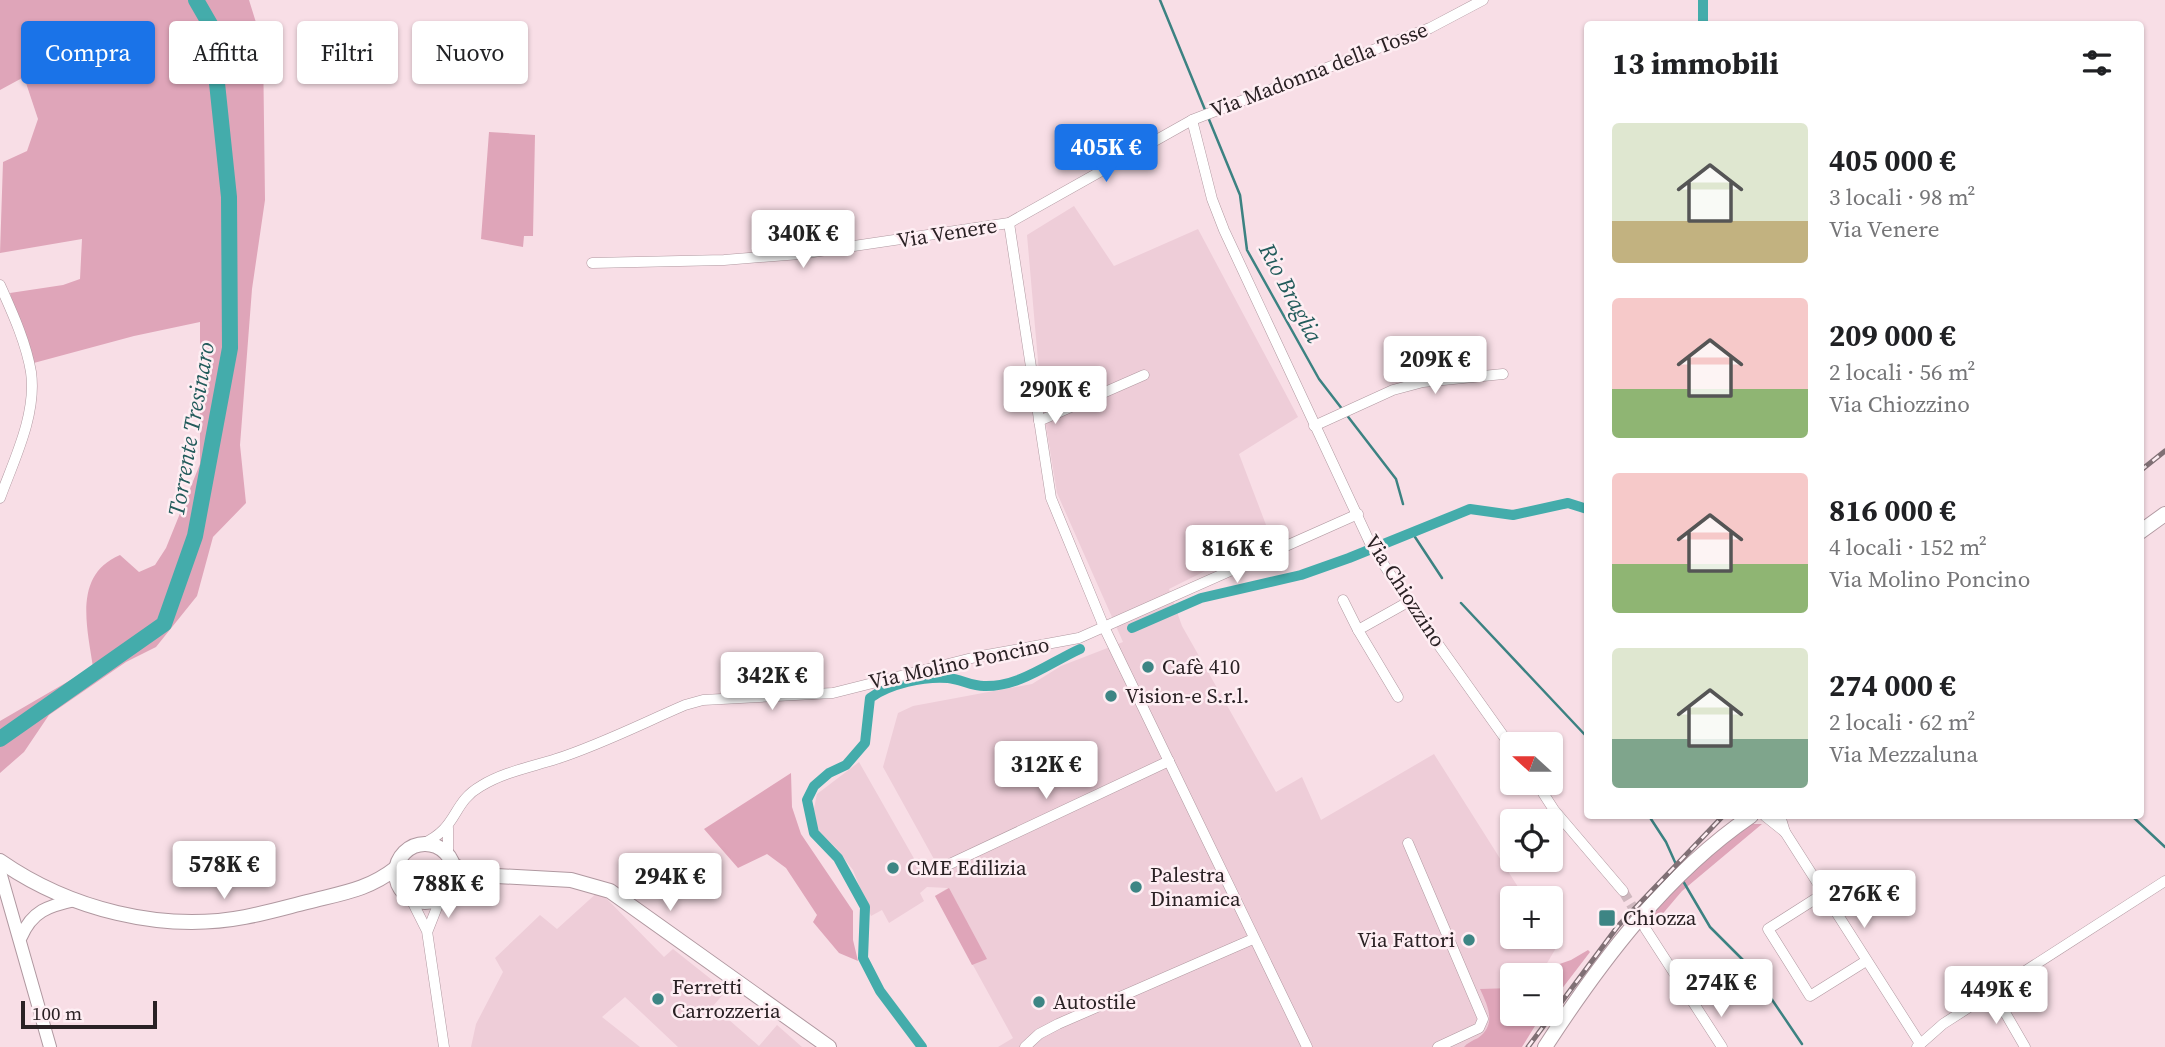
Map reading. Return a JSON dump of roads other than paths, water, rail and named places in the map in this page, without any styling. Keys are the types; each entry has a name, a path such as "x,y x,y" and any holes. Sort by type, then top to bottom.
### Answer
{"main road":[{"path":"2144,529 2165,514"},
{"path":"1545,1047 1619,943 1680,874 1747,819"},
{"path":"0,861 38,884 93,907 143,918 203,920 243,918 369,886 396,867 403,854 422,844 436,846 450,860 478,875 571,880 610,891 829,1047"},
{"path":"444,894 452,882 450,860"},
{"path":"396,867 396,878 407,896"},
{"path":"369,886 426,902 478,875"}],"street":[{"name":"Via Madonna della Tosse","path":"1196,119 1430,28 1483,0"},
{"name":"Via Venere","path":"592,263 724,260 800,254 1009,223 1196,119"},
{"name":"Via Chiozzino","path":"1196,119 1205,173 1224,230 1372,548 1501,732"},
{"path":"1009,223 1051,498 1104,627 1307,1047"},
{"path":"0,285 19,330 31,372 26,424 0,498"},
{"path":"1314,426 1363,403 1423,382 1503,374"},
{"path":"1039,421 1144,376"},
{"name":"Via Molino Poncino","path":"422,844 439,837 470,794 482,785 528,766 557,758 685,705 704,700 833,693 976,657 1079,638 1358,514"},
{"path":"1343,600 1398,697"},
{"path":"1358,629 1408,602"},
{"path":"937,870 1169,761"},
{"path":"1544,795 1623,891"},
{"path":"1777,819 1918,1044 1992,990 2165,881"},
{"path":"448,828 450,860"},
{"path":"1408,843 1483,1019 1479,1028 1438,1047"},
{"path":"0,872 21,937 50,1047"},
{"path":"21,937 34,914 41,893 38,884"},
{"path":"427,931 444,894"},
{"path":"1823,894 1768,929 1810,996 1866,961"},
{"path":"407,896 427,931 444,1047"},
{"path":"34,914 45,907 75,900"},
{"path":"1645,928 1722,1047"},
{"path":"1025,1047 1039,1034 1058,1024 1254,939"},
{"path":"1992,990 2025,1047"}],"waterway":[{"name":"Torrente Tresinaro","path":"0,739 164,624 195,536 230,348 229,197 211,26 196,0"},
{"name":"Rio Braglia","path":"1160,0 1240,195 1247,250 1319,379 1396,479 1403,504"},
{"path":"1703,0 1703,21"},
{"path":"1132,628 1201,598 1301,575 1470,509 1513,515 1568,503 1584,508"},
{"name":"Rio Braglia","path":"1415,537 1442,578"},
{"name":"Rio Braglia","path":"1461,603 1584,734"},
{"path":"922,1047 880,991 863,958 865,907 838,858 814,833 807,800 814,786 829,773 846,765 865,743 870,698 878,693 897,685 928,678 948,678 984,686 1010,683 1080,649"},
{"name":"Rio Braglia","path":"1651,819 1666,842 1679,871"},
{"path":"2135,819 2165,847"},
{"name":"Rio Braglia","path":"1683,881 1710,927 1750,967 1802,1044"}],"tunnel":[{"path":"1623,891 1641,921"}],"railway":[{"path":"2144,468 2165,451"},
{"path":"1528,1047 1618,926 1720,819"}],"place":[{"name":"Cafè 410","path":"1148,667"},
{"name":"Vision-e S.r.l.","path":"1111,696"},
{"name":"CME Edilizia","path":"893,868"},
{"name":"Palestra Dinamica","path":"1136,887"},
{"name":"Chiozza","path":"1607,918"},
{"name":"Via Fattori","path":"1469,940"},
{"name":"Ferretti Carrozzeria","path":"658,999"},
{"name":"Autostile","path":"1039,1002"}]}
